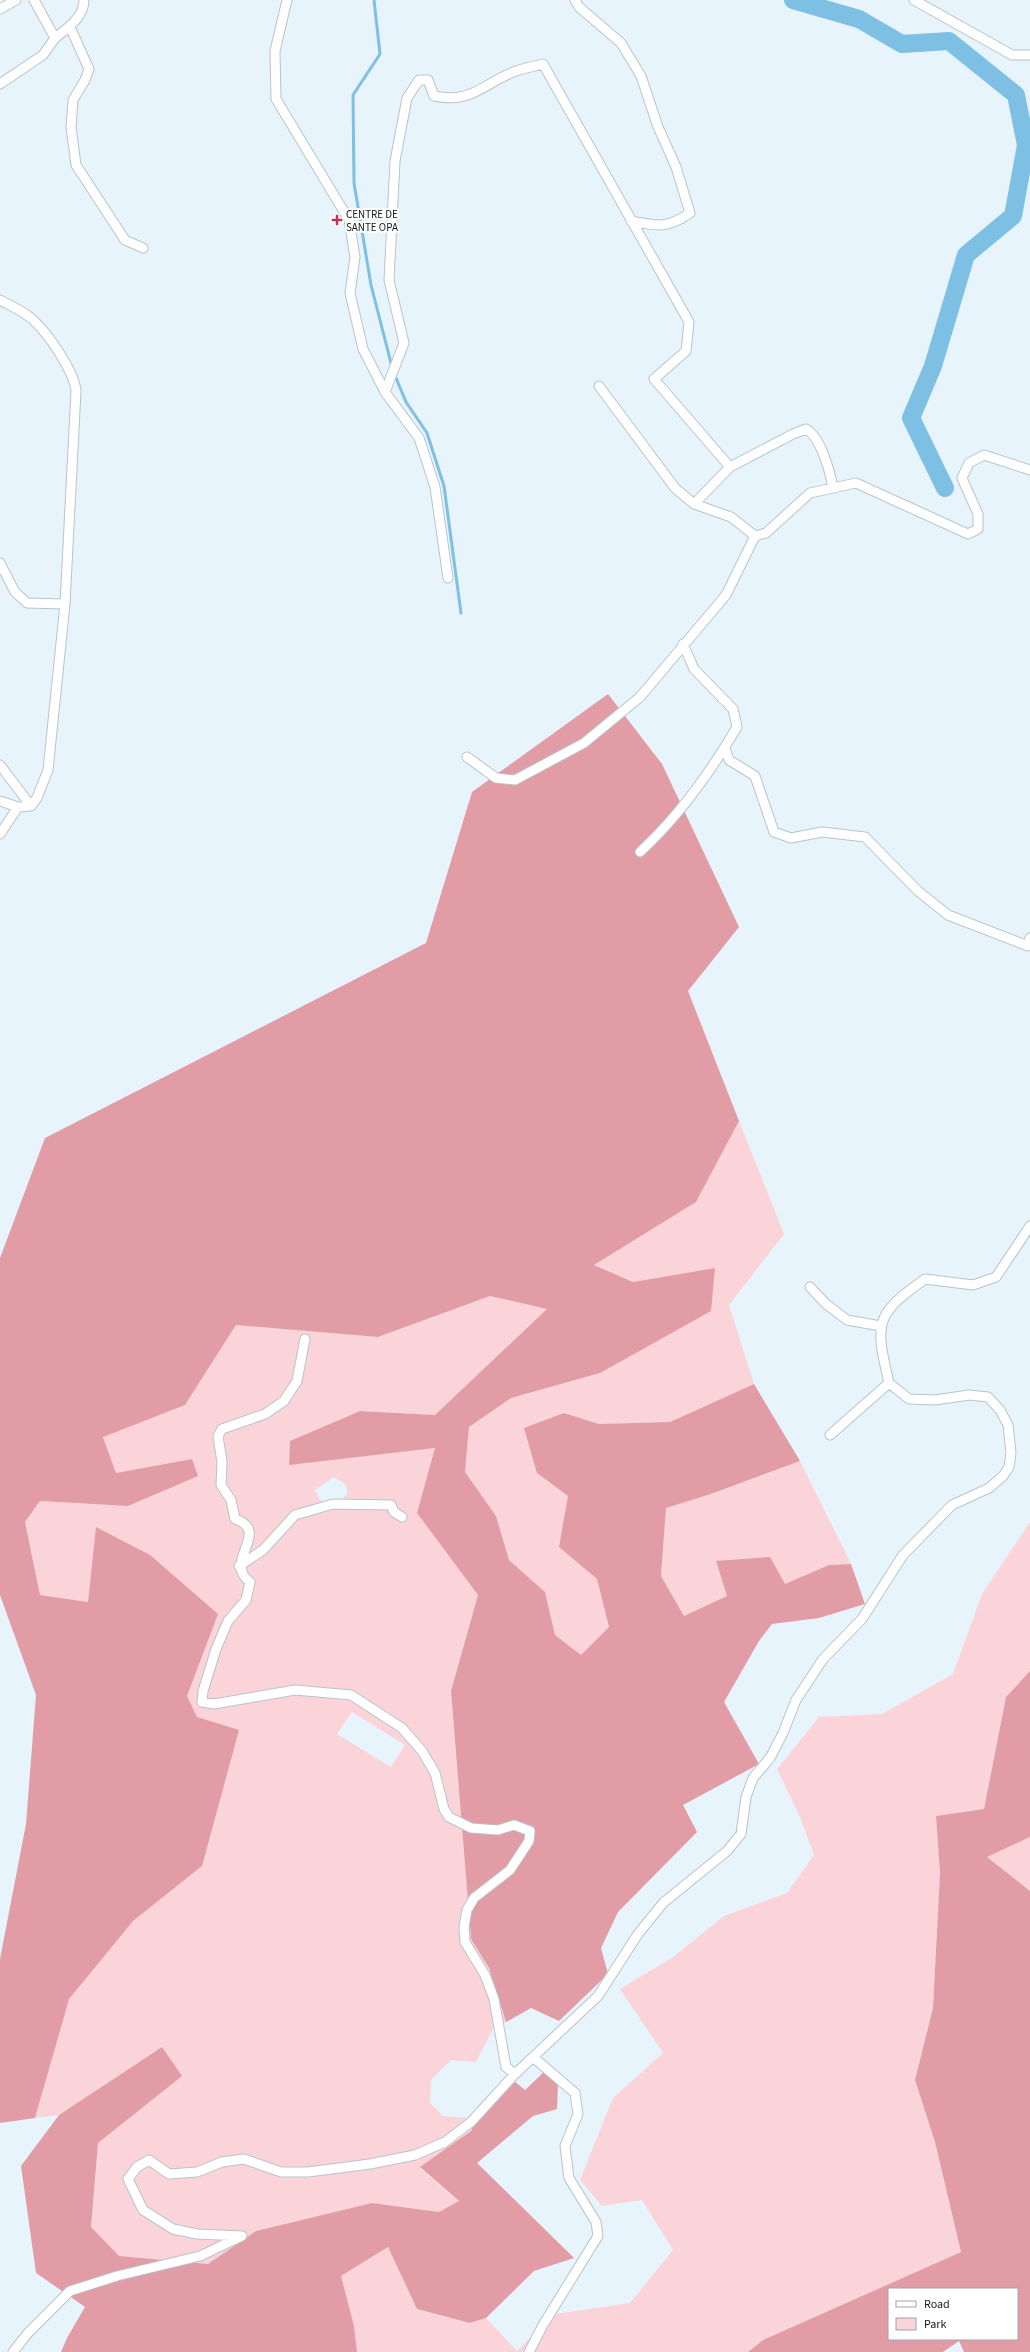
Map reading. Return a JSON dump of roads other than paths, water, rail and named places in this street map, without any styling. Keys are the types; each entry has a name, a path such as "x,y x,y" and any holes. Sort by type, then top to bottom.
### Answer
{"street":[{"path":"0,8 16,0"},
{"path":"34,0 55,38"},
{"path":"0,84 38,59 55,38 70,26 82,13 84,0"},
{"path":"288,0 275,51 276,99 349,220 355,257 350,294 363,349 385,392 419,438 435,488 448,578"},
{"path":"575,0 579,6 621,43 641,76 658,127 676,167 690,213 676,223 659,226 631,220"},
{"path":"914,0 1012,55 1030,55"},
{"path":"70,26 89,69 85,80 73,100 71,127 76,165 126,240 143,248"},
{"path":"385,392 404,343 389,280 395,161 407,98 419,80 428,80 434,96 452,100 469,96 515,71 543,64 689,322 686,351 654,379 730,467"},
{"path":"0,300 25,314 37,323 71,370 75,381 65,604 48,770 37,798 31,806 18,808 0,801"},
{"path":"599,386 675,488 694,504 731,517 755,536"},
{"path":"694,504 730,467 792,434 806,429 815,435 819,443 833,488"},
{"path":"467,757 496,778 515,780 584,743 640,697 683,644 726,595 755,536 766,533 810,493 856,483 968,534 978,529 978,514 962,478 969,464 984,455 1030,470"},
{"path":"0,563 16,592 27,603 65,604"},
{"path":"640,852 668,826 725,748 737,727 733,709 694,669 683,644"},
{"path":"725,748 729,760 755,776 774,832 791,838 822,832 865,837 918,891 948,915 1028,946 1030,938"},
{"path":"0,765 31,806"},
{"path":"0,834 18,808"},
{"path":"13,2352 28,2333 70,2291 117,2276 200,2256 242,2236 197,2234 172,2229 143,2210 128,2179 137,2167 148,2160 169,2174 197,2172 222,2162 244,2159 281,2172 308,2172 370,2164 415,2154 445,2142 471,2122 515,2074 598,1996 638,1934 663,1903 727,1851 741,1834 746,1797 753,1778 770,1758 783,1733 796,1700 823,1659 862,1618 903,1555 952,1505 989,1488 1003,1476 1009,1467 1011,1453 1008,1425 1000,1410 988,1397 969,1395 935,1400 909,1399 889,1383 881,1347 881,1326 886,1312 902,1295 925,1279 973,1285 996,1277 1030,1226"},
{"path":"810,1287 826,1304 847,1320 881,1326"},
{"path":"305,1339 297,1381 284,1401 265,1414 222,1430 218,1436 222,1462 221,1485 231,1500 235,1519 241,1521 248,1529 248,1542 239,1566 242,1577 250,1582 246,1600 228,1621 208,1672 202,1702 214,1704 295,1690 351,1695 402,1728 422,1751 435,1773 444,1810 449,1817 471,1828 498,1830 514,1825 530,1832 529,1841 510,1870 474,1898 467,1910 464,1927 465,1942 485,1975 494,1999 506,2067 515,2074"},
{"path":"830,1435 889,1383"},
{"path":"239,1566 263,1550 296,1515 333,1504 382,1504 391,1505 394,1512 402,1517"},
{"path":"529,2352 543,2325 598,2236 596,2222 569,2178 565,2146 578,2114 575,2093 533,2057"}],"waterway":[{"path":"374,0 380,54 353,95 354,183 371,285 392,367"},
{"path":"793,0 859,19 902,44 949,41 1016,95 1026,145 1013,216 966,255 933,366 911,418 945,488"},
{"path":"396,378 406,402 427,433 444,486 461,613"}],"place":[{"name":"CENTRE DE SANTE OPA","path":"337,220"}]}
